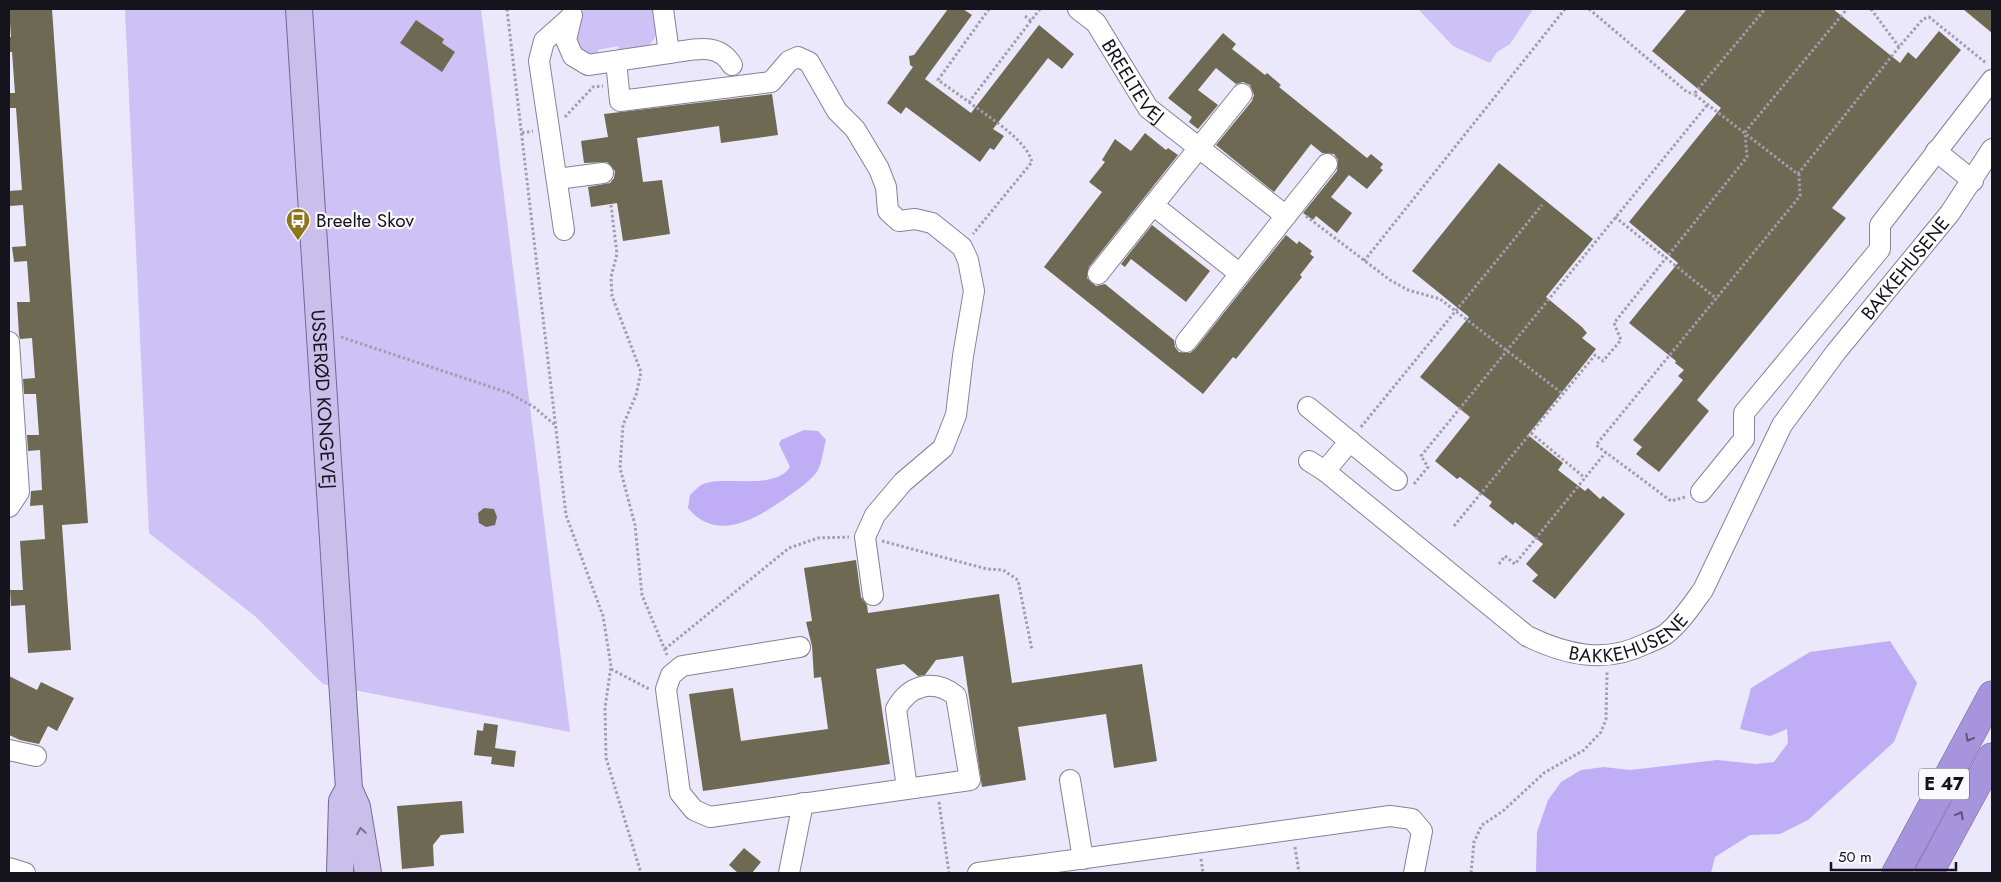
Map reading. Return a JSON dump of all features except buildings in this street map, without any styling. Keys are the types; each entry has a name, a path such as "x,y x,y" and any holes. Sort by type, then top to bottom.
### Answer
{"highway":[{"name":"E 47","path":"1896,873 1992,695"},
{"name":"E 47","path":"1928,873 1992,756"}],"main road":[{"name":"USSERØD KONGEVEJ","path":"299,9 349,789 357,807 368,873"},
{"name":"USSERØD KONGEVEJ","path":"340,873 342,801 349,789"}],"street":[{"path":"663,9 669,53"},
{"name":"BREELTEVEJ","path":"1078,9 1096,23 1148,108 1199,147 1290,211"},
{"path":"572,13 566,40 573,56 588,65 709,48 726,56 732,65"},
{"path":"564,230 540,61 544,41 572,13"},
{"path":"616,61 620,101 770,82 789,61 798,57 809,62 837,111 855,130 879,169 886,187 888,211 899,221 915,220 932,223 962,247 968,260 974,292 963,356 956,415 943,448 902,482 875,516 865,537 872,595"},
{"name":"BAKKEHUSENE","path":"1701,492 1744,439 1744,413 1880,249 1880,225 1992,80"},
{"path":"1098,274 1242,94"},
{"name":"BAKKEHUSENE","path":"1350,441 1317,466 1527,636 1550,647 1577,655 1607,656 1638,648 1665,634 1686,614 1703,590 1782,425 1836,352 1950,213 1973,181 1992,149"},
{"path":"1936,152 1973,181"},
{"path":"1186,342 1327,164"},
{"path":"557,179 603,173"},
{"path":"1153,205 1240,274"},
{"path":"1812,332 1836,352"},
{"path":"9,342 14,462 19,492 9,507"},
{"path":"1308,407 1350,441 1407,481"},
{"path":"800,647 682,666 671,675 666,689 680,794 694,810 710,817 970,780 956,696 947,689 936,686 912,689 901,699 896,709 907,788"},
{"path":"9,750 36,756"},
{"path":"1070,780 1083,859"},
{"path":"789,873 803,803"},
{"path":"978,873 1390,816 1412,819 1422,831 1414,873"},
{"path":"9,868 25,873"}],"path":[{"path":"507,9 566,515 603,616 611,669 605,708 606,758 641,873"},
{"path":"962,247 1032,162 1030,153 1016,139 938,80 990,9"},
{"path":"969,102 1040,9"},
{"path":"1364,261 1565,9"},
{"path":"1589,9 1687,92 1694,94 1708,104 1798,174"},
{"path":"1694,94 1766,9"},
{"path":"1454,526 1595,355 1602,361 1620,342 1621,340 1614,322 1747,157 1745,132 1847,9"},
{"path":"1871,9 1899,47"},
{"path":"1025,16 1031,21"},
{"path":"1701,492 1671,501 1596,445 1800,196 1798,174 1923,19 1929,17 1992,68"},
{"path":"575,106 593,87 618,84"},
{"path":"1407,481 1428,467 1421,456 1708,104"},
{"path":"611,205 617,254 611,277 612,296 641,372 636,395 623,424 620,468 635,525 642,595 665,649 671,675"},
{"path":"1350,441 1542,205"},
{"path":"1290,211 1408,290 1440,299 1563,394"},
{"path":"1615,217 1716,299"},
{"path":"320,329 509,393 534,407 556,425"},
{"path":"1531,433 1585,478"},
{"path":"1499,564 1506,556 1515,564 1606,452"},
{"path":"1471,873 1474,842 1482,825 1503,811 1544,773 1584,750 1601,732 1606,719 1607,656"},
{"path":"611,669 667,699"},
{"path":"937,784 949,873"},
{"path":"1292,830 1299,873"}],"shaded area":[{"path":"125,9 481,9 570,732 323,684 256,617 149,533"},
{"path":"583,9 657,9 656,31 652,42 640,49 619,55 618,46 598,50 599,58 584,57 575,41"},
{"path":"1418,9 1533,9 1510,44 1497,52 1490,63 1453,46"},
{"path":"804,430 818,431 826,440 821,462 818,470 812,477 783,500 748,520 723,526 711,524 699,518 688,508 690,495 703,484 723,481 761,481 773,479 783,474 790,467 779,444 781,440"},
{"path":"1890,641 1917,683 1894,742 1808,820 1780,834 1750,835 1715,857 1711,873 1536,873 1537,832 1548,800 1561,782 1581,770 1604,767 1630,770 1717,760 1756,764 1774,762 1788,743 1787,729 1770,736 1740,729 1751,688 1810,652"}],"place":[{"name":"Breelte Skov","path":"298,241"}]}
